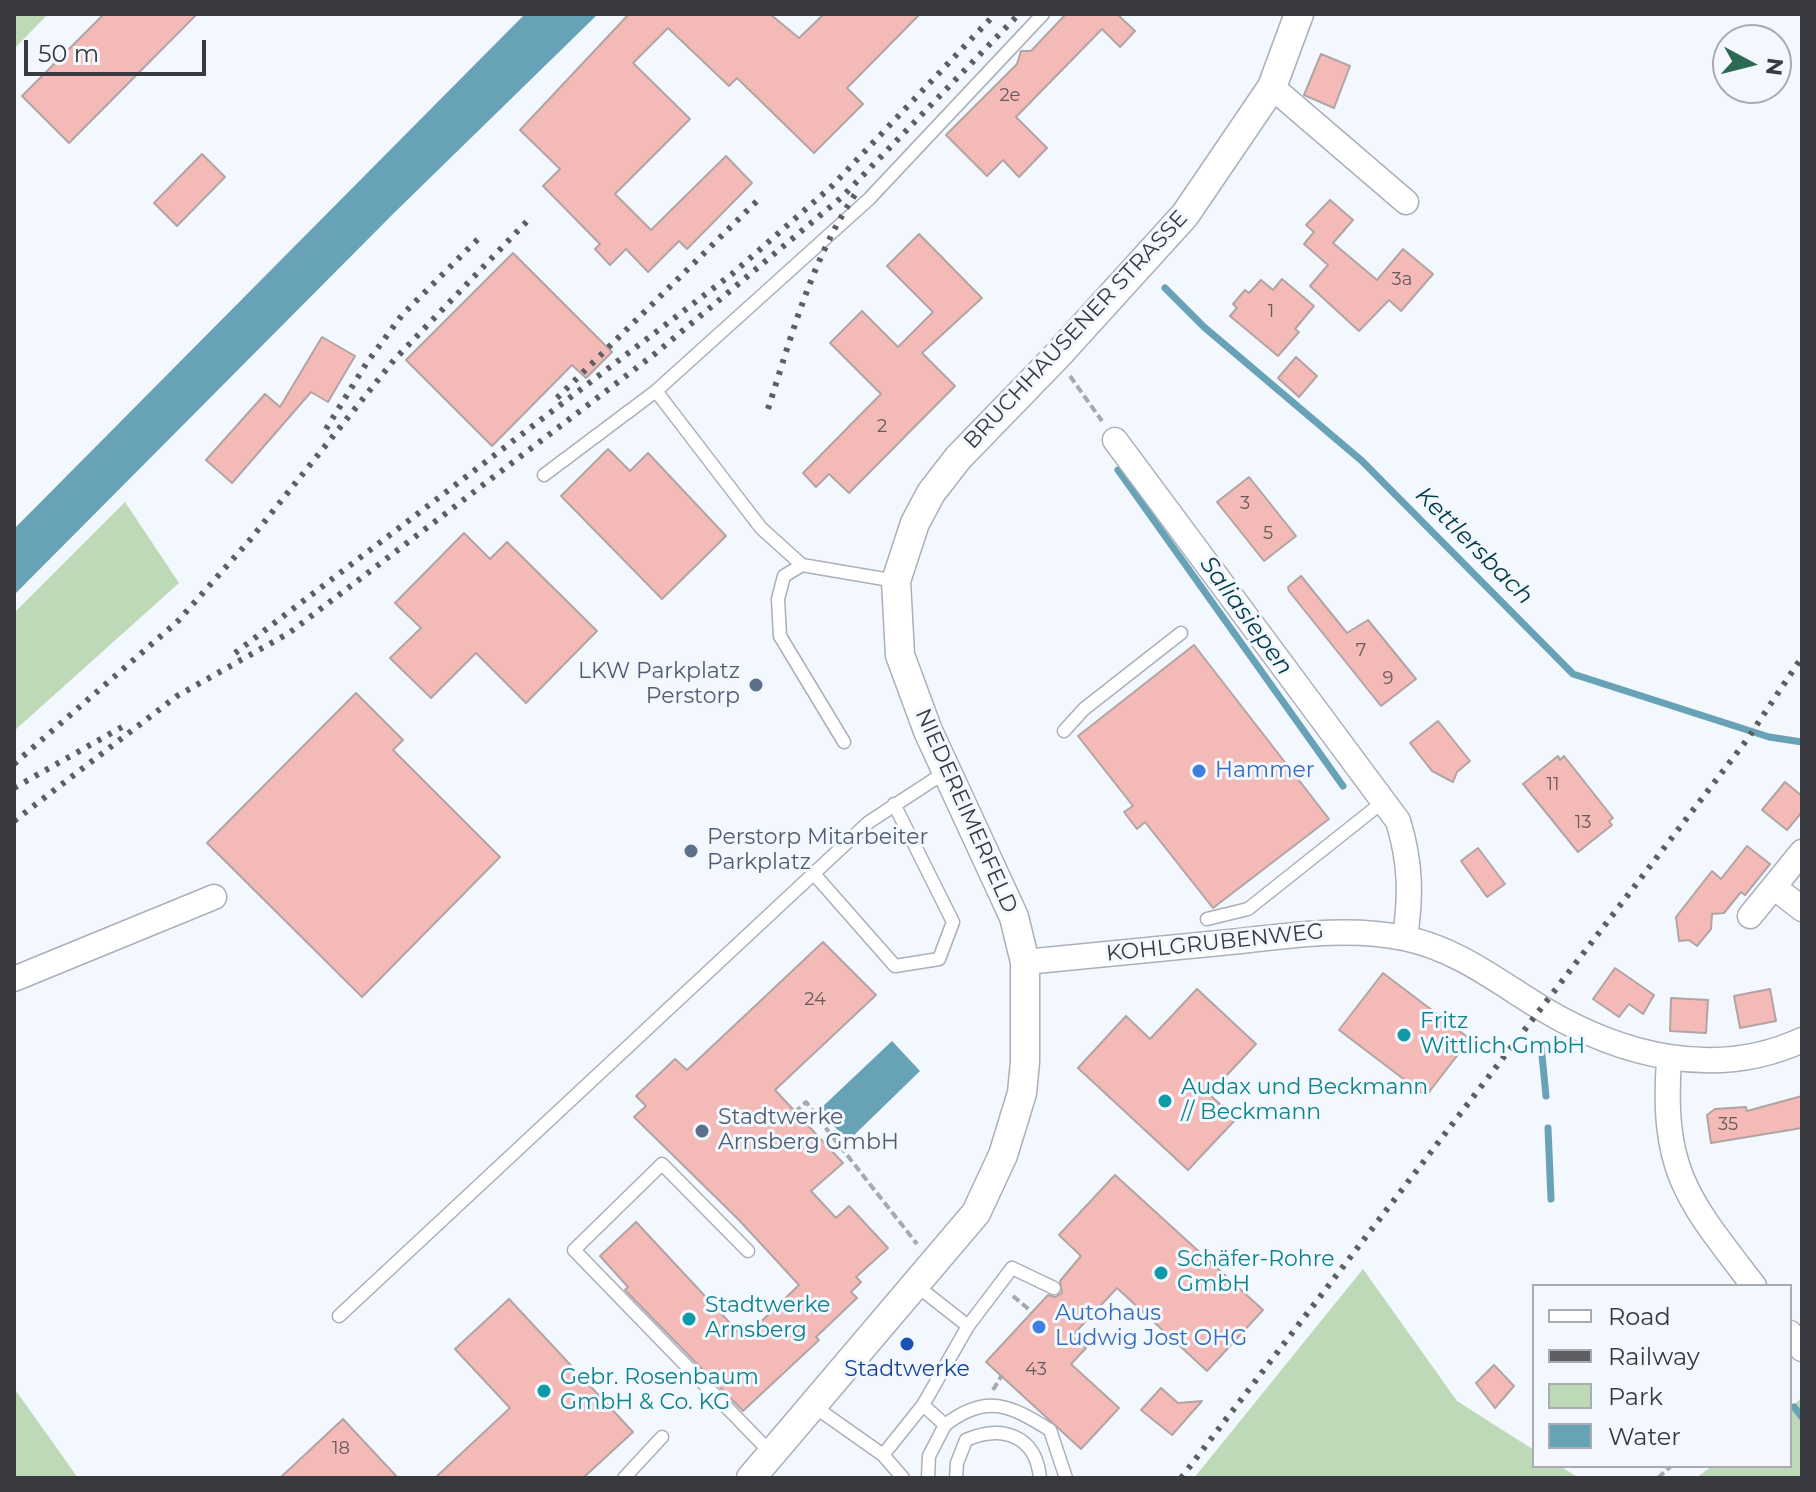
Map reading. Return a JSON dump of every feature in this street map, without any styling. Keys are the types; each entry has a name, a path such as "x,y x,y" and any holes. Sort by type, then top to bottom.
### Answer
{"street":[{"name":"BRUCHHAUSENER STRASSE","path":"896,581 915,523 931,493 958,458 1056,357 1185,215 1272,87 1299,14"},
{"path":"1272,87 1406,202"},
{"path":"1115,440 1398,821 1408,853 1412,888 1405,938"},
{"name":"NIEDEREIMERFELD","path":"751,1478 815,1407 976,1213 1003,1155 1018,1105 1026,1058 1025,962 1014,917 947,771 900,655 895,619 896,581"},
{"path":"1750,916 1802,852"},
{"path":"1774,887 1802,909"},
{"path":"14,979 214,897"},
{"name":"KOHLGRUBENWEG","path":"1025,962 1334,931 1405,938 1472,962 1559,1018 1614,1043 1669,1060 1718,1060 1773,1054 1802,1040"},
{"path":"1669,1060 1669,1134 1677,1168 1691,1203 1752,1284"}],"lane":[{"path":"544,475 656,391 869,199 1043,14"},
{"path":"656,391 761,528 802,565 896,581"},
{"path":"802,565 784,576 778,599 780,636 844,742"},
{"path":"1064,731 1084,709 1181,633"},
{"path":"339,1316 814,874 894,804 947,771"},
{"path":"1207,919 1248,909 1384,801"},
{"path":"814,874 895,966 939,959 953,922 894,804"},
{"path":"748,1251 662,1164 574,1250 772,1454"},
{"path":"883,1455 923,1405 968,1326 1012,1268 1054,1288"},
{"path":"926,1276 968,1326"},
{"path":"923,1405 945,1425"},
{"path":"928,1478 929,1456 945,1425 965,1409 1012,1406 1050,1430 1066,1478"},
{"path":"815,1407 883,1455 903,1478"},
{"path":"956,1478 957,1463 966,1440 982,1433 1015,1436 1034,1452 1040,1478"},
{"path":"624,1478 662,1437"}],"path":[{"path":"1056,357 1115,440"},
{"path":"786,1121 794,1110 806,1102 926,1276"},
{"path":"825,1145 832,1136"},
{"path":"999,1284 1032,1312"}],"green space":[{"path":"14,14 48,14 14,49"},
{"path":"125,502 179,583 14,731 14,613"},
{"path":"1363,1269 1457,1401 1532,1449 1532,1468 1563,1468 1579,1478 1194,1478"},
{"path":"14,1388 78,1478 14,1478"},
{"path":"1802,1398 1802,1478 1696,1478 1709,1468 1792,1468 1792,1406"}],"water":[{"path":"525,14 598,14 394,213 14,595 14,529"},
{"path":"892,1041 920,1071 848,1141 819,1110"}],"building":[{"path":"104,14 197,14 69,143 22,96"},
{"path":"629,14 770,14 799,38 824,14 920,14 847,88 863,104 814,153 737,78 729,86 668,28 633,63 690,119 615,194 651,230 726,156 752,183 687,249 679,241 648,272 626,249 610,265 595,249 600,244 543,186 560,169 520,130"},
{"path":"1066,14 1117,14 1135,31 1120,47 1102,29 1016,117 1047,148 1019,177 1003,160 987,176 946,135 1017,64 1021,51 1031,51"},
{"path":"1321,54 1350,66 1334,108 1304,95"},
{"path":"202,154 225,177 177,226 154,203"},
{"path":"1330,200 1353,220 1333,243 1377,280 1403,249 1433,274 1401,311 1389,300 1359,331 1310,286 1328,265 1304,244 1314,232 1306,225"},
{"path":"919,234 982,298 922,353 955,386 849,493 829,474 816,487 803,473 881,394 830,343 862,311 898,347 933,312 887,266"},
{"path":"513,253 612,352 586,378 572,365 492,446 406,360"},
{"path":"1282,279 1314,306 1295,329 1299,332 1278,356 1230,316 1237,308 1233,304 1245,290 1249,293 1261,280 1273,290"},
{"path":"322,337 355,356 328,402 311,392 232,483 206,460 265,394 280,407"},
{"path":"1296,357 1317,376 1299,397 1278,378"},
{"path":"608,449 630,471 648,453 726,536 662,599 561,496"},
{"path":"1249,477 1296,536 1264,561 1217,502"},
{"path":"464,533 490,559 507,542 597,631 526,703 476,653 431,698 390,658 421,628 395,603"},
{"path":"1301,576 1347,633 1368,620 1416,679 1381,706 1289,591 1288,587"},
{"name":"Hammer","path":"1194,645 1329,819 1213,908 1145,822 1137,829 1124,812 1133,806 1078,736"},
{"path":"356,693 403,740 393,750 500,857 362,997 207,843"},
{"path":"1438,721 1470,761 1457,772 1453,782 1432,771 1410,743"},
{"path":"1558,756 1560,760 1564,756 1613,818 1609,821 1612,825 1578,852 1523,784"},
{"path":"1785,782 1802,796 1802,812 1787,830 1762,810"},
{"path":"1747,846 1770,864 1745,895 1741,892 1724,913 1712,914 1711,929 1697,946 1689,940 1679,941 1676,917 1712,871 1721,879"},
{"path":"1478,848 1505,884 1487,897 1461,861"},
{"path":"823,942 876,995 775,1090 843,1163 811,1191 836,1218 849,1206 888,1248 856,1277 861,1282 851,1292 857,1298 816,1337 819,1340 743,1411 625,1290 628,1287 600,1256 636,1222 744,1338 799,1285 739,1220 634,1117 646,1106 636,1096 675,1059 687,1070"},
{"path":"1615,968 1654,995 1643,1014 1629,1004 1619,1017 1593,999"},
{"name":"Fritz Wittlich GmbH","path":"1383,973 1470,1039 1426,1096 1339,1030"},
{"name":"Audax und Beckmann // Beckmann","path":"1197,989 1256,1044 1209,1094 1236,1119 1188,1170 1078,1068 1126,1016 1150,1039"},
{"path":"1770,989 1776,1021 1740,1028 1734,996"},
{"path":"1671,998 1708,1000 1706,1033 1670,1031"},
{"path":"1802,1096 1802,1128 1711,1143 1707,1115 1715,1109 1746,1107 1747,1111"},
{"path":"1115,1175 1263,1310 1207,1371 1117,1288 1072,1336 1086,1348 1071,1364 1119,1408 1081,1449 986,1362 1048,1295 1055,1297 1062,1293 1060,1281 1081,1256 1059,1235"},
{"name":"Gebr. Rosenbaum GmbH & Co. KG","path":"509,1299 633,1432 583,1478 435,1478 510,1408 455,1349"},
{"path":"1494,1365 1514,1386 1495,1408 1476,1383"},
{"path":"1161,1388 1178,1403 1202,1401 1172,1435 1141,1410"},
{"path":"343,1419 398,1478 280,1478"}],"waterway":[{"name":"Kettlersbach","path":"1165,288 1204,327 1362,461 1573,674 1769,737 1802,742"},
{"name":"Saliasiepen","path":"1118,470 1343,786"},
{"name":"Saliasiepen","path":"1541,1045 1546,1096"},
{"name":"Saliasiepen","path":"1548,1128 1551,1199"},
{"path":"1794,1407 1802,1417"}],"railway":[{"path":"235,653 732,274 832,186 995,14"},
{"path":"14,821 177,696 289,633 656,353 842,197 1019,14"},
{"path":"768,409 815,271 856,193"},
{"path":"557,398 761,197"},
{"path":"14,764 177,622 249,541 394,360 532,216"},
{"path":"326,429 366,364 402,315 483,234"},
{"path":"1181,1478 1746,741 1802,657"},
{"path":"14,788 122,727"}],"place":[{"name":"LKW Parkplatz Perstorp","path":"756,685"},
{"name":"Hammer","path":"1199,771"},
{"name":"Perstorp Mitarbeiter Parkplatz","path":"691,851"},
{"name":"Fritz Wittlich GmbH","path":"1404,1035"},
{"name":"Audax und Beckmann // Beckmann","path":"1165,1101"},
{"name":"Stadtwerke Arnsberg GmbH","path":"702,1131"},
{"name":"Schäfer-Rohre GmbH","path":"1161,1273"},
{"name":"Stadtwerke Arnsberg","path":"689,1319"},
{"name":"Autohaus Ludwig Jost OHG","path":"1039,1327"},
{"name":"Stadtwerke","path":"907,1344"},
{"name":"Gebr. Rosenbaum GmbH & Co. KG","path":"544,1391"}]}
